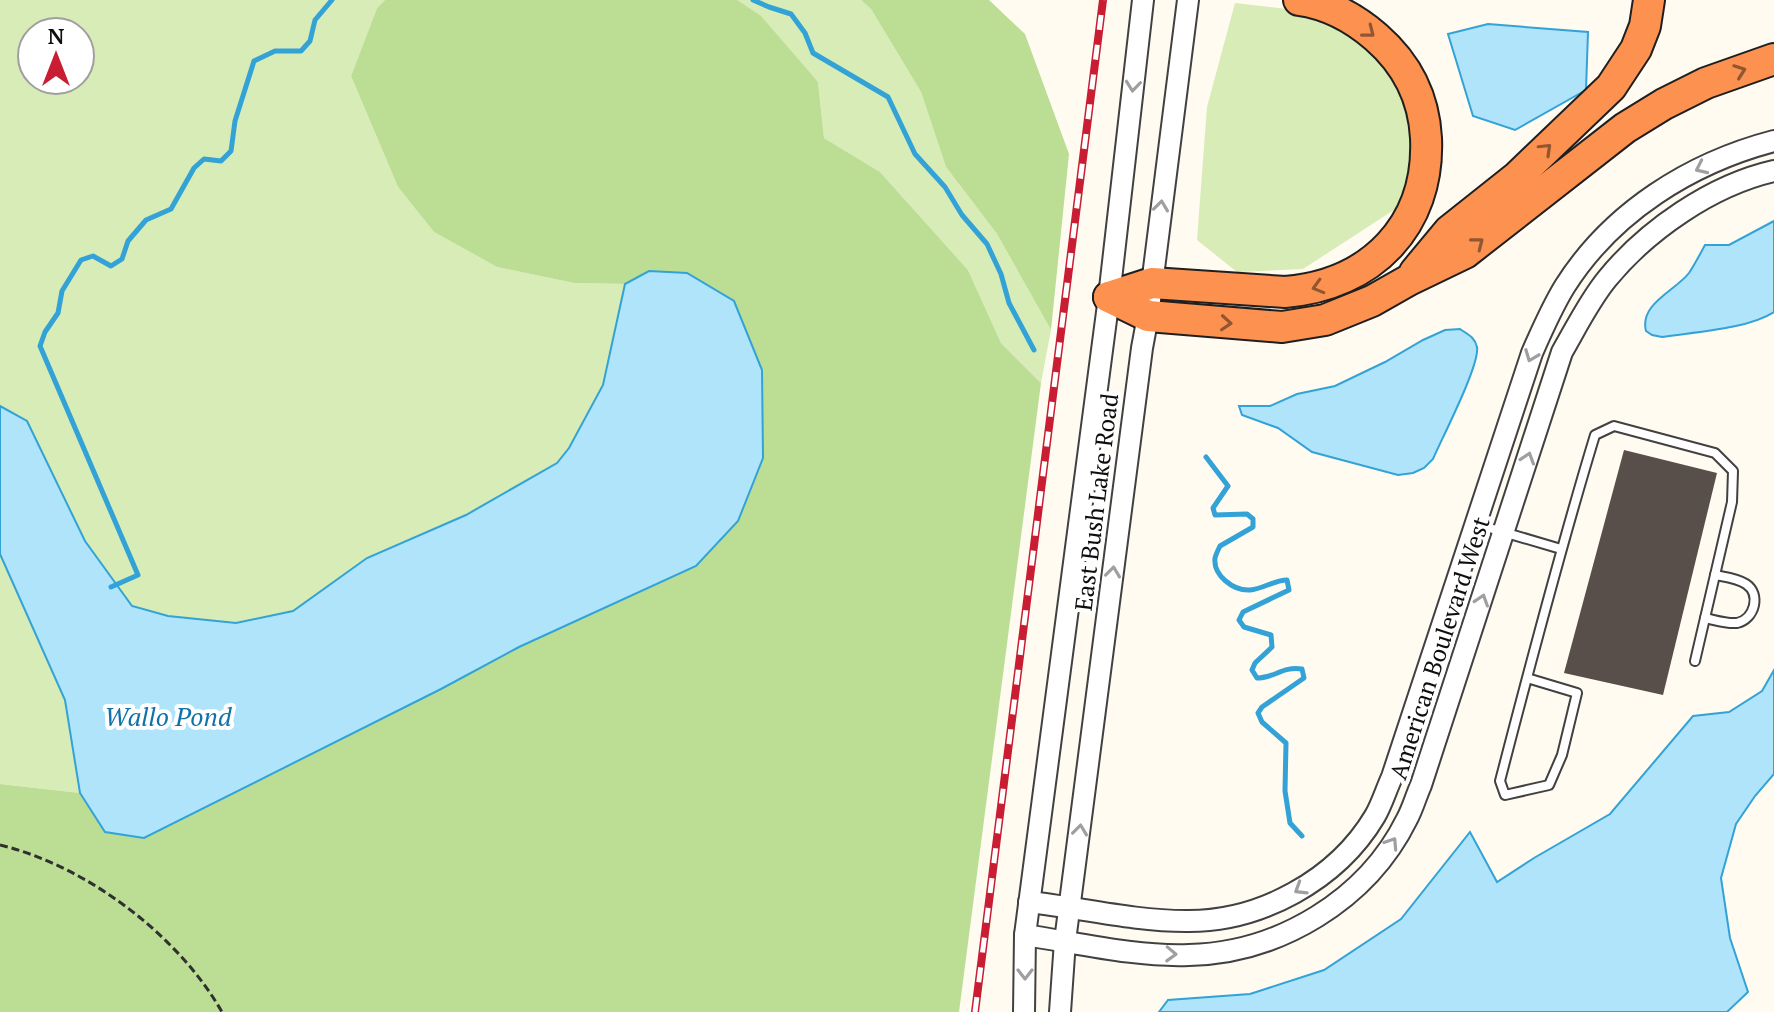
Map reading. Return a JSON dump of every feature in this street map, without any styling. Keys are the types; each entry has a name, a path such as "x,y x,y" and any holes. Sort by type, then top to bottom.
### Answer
{"highway":[{"path":"1109,297 1152,283 1285,292 1323,286 1359,271 1374,260 1392,243 1413,214 1423,186 1427,152 1425,123 1417,92 1406,70 1388,47 1366,28 1339,12 1299,0"},
{"path":"1409,280 1449,231 1517,177 1611,87 1636,49 1645,26 1649,0"},
{"path":"1109,297 1148,316 1282,327 1325,320 1372,301 1465,253 1625,128 1664,104 1706,83 1774,59"}],"street":[{"name":"East Bush Lake Road","path":"1024,1012 1025,935 1109,297 1142,4"},
{"name":"East Bush Lake Road","path":"1060,1012 1065,941 1187,6"},
{"name":"American Boulevard West","path":"1029,902 1155,920 1222,919 1286,898 1321,875 1356,843 1376,815 1392,777 1532,353 1566,285 1589,254 1645,201 1677,179 1748,148 1774,141"},
{"name":"American Boulevard West","path":"1025,935 1149,954 1227,952 1262,943 1297,928 1330,908 1358,885 1386,853 1407,820 1421,785 1562,352 1583,314 1606,279 1661,226 1730,186 1774,171"}],"lane":[{"path":"1527,678 1577,693 1562,755 1549,785 1505,795 1500,781 1527,678 1561,549 1595,435 1614,426 1715,453 1733,471 1732,502 1695,661"},
{"path":"1475,524 1561,549"},
{"path":"1705,618 1739,623 1749,617 1754,608 1755,597 1750,586 1739,580 1715,575"}],"path":[{"path":"0,845 61,867 107,893 148,925 186,962 222,1012"}],"green space":[{"path":"0,0 385,0 377,8 351,76 398,187 434,232 497,267 574,283 625,284 603,385 569,448 557,463 466,515 367,558 293,611 236,623 168,616 132,606 85,541 27,421 0,406"},
{"path":"385,0 737,0 761,16 818,82 824,138 880,172 968,270 1001,343 1041,383 959,1012 0,1012 0,784 80,793 105,832 441,689 738,521 763,458 762,370 649,271 625,284 574,283 497,267 434,232 398,187 351,76 377,8"},
{"path":"737,0 861,0 871,9 921,92 946,167 997,234 1051,330 1041,383 1001,343 968,270 880,172 824,138 818,82"},
{"path":"861,0 989,0 1025,34 1069,154 1051,330 997,234 946,167 921,92 871,9"},
{"path":"1235,3 1312,12 1391,66 1416,143 1400,206 1303,269 1237,272 1197,240 1207,107"},
{"path":"0,554 65,700 80,793 0,784"}],"water":[{"path":"1488,24 1588,32 1586,90 1515,130 1473,116 1448,34"},
{"path":"1774,221 1774,312 1736,326 1705,331 1662,337 1646,331 1648,313 1689,273 1705,245 1729,245"},
{"name":"Wallo Pond","path":"649,271 687,273 734,301 762,370 763,458 738,521 696,566 519,647 144,838 105,832 80,793 65,700 0,554 0,406 27,421 85,541 132,606 168,616 236,623 293,611 367,558 466,515 557,463 569,448 603,385 625,284"},
{"path":"1460,329 1470,336 1477,347 1473,369 1433,459 1413,473 1398,475 1312,452 1278,428 1242,415 1239,406 1270,406 1297,394 1335,386 1423,340 1445,330"},
{"path":"1774,670 1774,774 1736,824 1721,878 1730,938 1748,992 1727,1012 1159,1012 1168,1000 1250,994 1324,970 1401,919 1470,832 1497,882 1610,814 1693,716 1729,712 1762,691"}],"building":[{"path":"1624,450 1717,473 1663,695 1564,673"}],"waterway":[{"path":"111,587 138,575 40,346 45,332 58,313 62,291 81,260 93,256 111,266 122,259 128,241 146,220 171,209 194,168 204,159 221,161 231,151 235,121 254,61 275,51 301,51 310,41 315,20 332,0"},
{"path":"753,0 791,14 805,33 813,53 888,97 915,154 945,187 962,215 987,244 1001,274 1009,303 1034,350"},
{"path":"1206,457 1228,486 1213,508 1215,515 1247,514 1253,519 1253,527 1220,546 1215,558 1217,570 1225,581 1244,590 1287,580 1289,590 1243,612 1239,620 1244,627 1271,635 1272,647 1252,670 1257,678 1289,669 1302,669 1304,678 1258,713 1262,722 1286,743 1285,791 1290,823 1302,836"}],"railway":[{"path":"975,1012 1103,0"}]}
